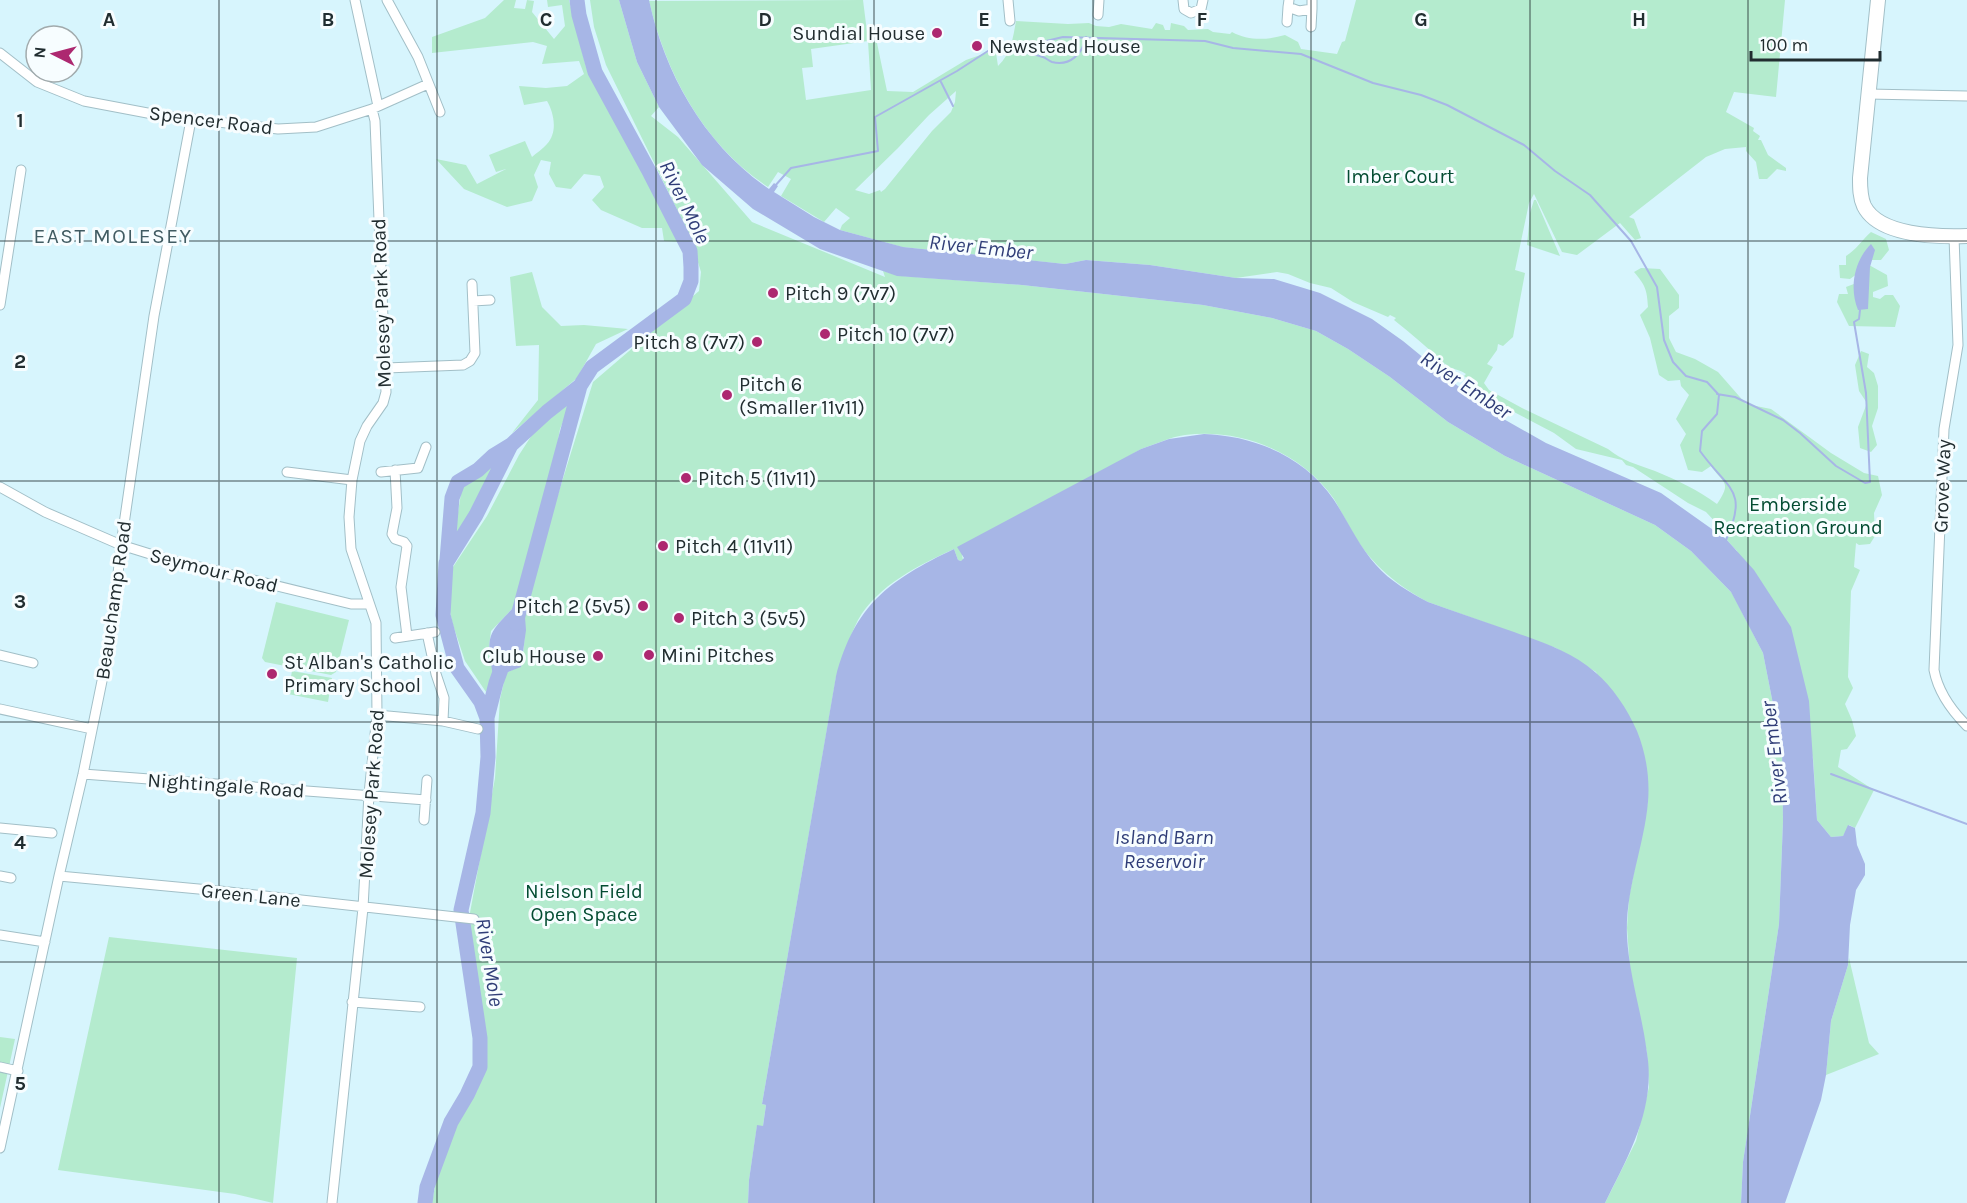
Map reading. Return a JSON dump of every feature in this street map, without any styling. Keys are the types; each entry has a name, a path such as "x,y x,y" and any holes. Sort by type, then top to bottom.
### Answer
{"main road":[{"path":"1878,0 1860,178 1864,205 1874,218 1888,226 1918,233 1960,236"}],"street":[{"name":"Molesey Park Road","path":"332,1203 363,908 369,794 377,715 376,623 351,549 349,517 352,480 360,441 383,403 386,392 375,108 355,0"},
{"path":"387,0 418,57 440,111"},
{"path":"1008,0 1010,21"},
{"path":"1098,15 1099,0"},
{"path":"1183,0 1184,9 1191,13 1200,9 1203,0"},
{"path":"1288,3 1299,11 1312,4"},
{"path":"1287,22 1288,3"},
{"path":"1311,27 1312,4"},
{"name":"Spencer Road","path":"0,53 37,82 84,101 191,120 278,129 316,127 375,108 428,84"},
{"path":"1868,94 1967,96"},
{"name":"Beauchamp Road","path":"0,1148 112,632 120,545 154,315 191,120"},
{"path":"0,305 21,170"},
{"name":"Grove Way","path":"1960,236 1958,339 1944,429 1934,670 1942,693 1967,726"},
{"path":"386,368 463,365 470,361 475,353 472,284"},
{"path":"473,301 490,300"},
{"path":"381,472 418,468 426,447"},
{"path":"395,471 397,508 392,534 394,538 404,542 407,546 401,587 407,636"},
{"path":"286,472 352,480"},
{"name":"Seymour Road","path":"0,487 45,512 120,545 163,558 351,604 368,604"},
{"path":"395,638 431,633 436,674 444,698 443,721"},
{"path":"0,655 33,663"},
{"path":"0,710 92,729"},
{"path":"377,715 443,721 478,729"},
{"name":"Nightingale Road","path":"83,774 426,800"},
{"path":"424,820 427,780"},
{"path":"0,828 52,833"},
{"path":"0,876 10,878"},
{"name":"Green Lane","path":"58,876 472,918"},
{"path":"0,935 45,942"},
{"path":"352,1002 420,1006"},
{"path":"0,1067 18,1071"}],"green space":[{"path":"504,0 516,0 514,8 525,9 527,0 534,1 532,12 554,39 565,26 562,5 548,7 547,0 569,0 586,67 680,242 664,241 662,228 642,228 601,210 592,200 604,187 600,176 584,174 571,189 556,187 549,174 551,162 541,160 534,175 538,187 532,201 507,207 464,189 436,159 466,165 477,184 506,169 496,172 489,155 525,141 532,157 545,146 553,134 552,111 547,101 524,105 519,86 546,88 567,86 584,74 579,61 542,64 547,46 533,42 432,53 432,37 485,18"},
{"name":"Nielson Field Open Space","path":"590,0 619,0 637,62 659,107 651,116 678,137 752,222 885,277 883,271 902,276 1022,285 1203,305 1272,318 1316,331 1390,377 1448,422 1505,456 1655,525 1691,551 1732,593 1763,653 1782,750 1783,821 1779,924 1743,1162 1741,1203 1605,1203 1636,1141 1649,1087 1647,1053 1630,969 1627,928 1629,897 1648,801 1596,672 1556,648 1417,596 1386,574 1369,556 1334,499 1305,468 1287,456 1248,440 1227,435 1206,434 1179,436 1141,449 962,555 963,560 958,560 954,549 927,562 888,586 866,608 858,620 836,677 762,1104 766,1105 763,1126 757,1126 748,1203 432,1203 438,1169 453,1129 477,1091 487,1055 481,1028 469,918 495,778 500,699 506,673 521,666 525,635 524,604 593,382 699,291 701,272 690,236 606,65 594,27"},
{"name":"Imber Court","path":"863,0 868,40 877,43 887,91 913,92 966,60 992,51 996,53 998,66 1009,51 1016,21 1089,23 1109,27 1121,24 1152,29 1156,23 1163,25 1165,30 1170,30 1171,23 1184,26 1188,30 1208,29 1213,32 1230,34 1232,32 1251,38 1265,39 1285,35 1298,42 1301,49 1337,54 1342,42 1345,41 1356,0 1785,0 1776,97 1734,92 1726,112 1754,128 1753,131 1760,136 1758,140 1761,140 1768,155 1786,168 1786,171 1777,169 1767,179 1759,179 1756,162 1746,151 1746,147 1725,149 1706,157 1629,217 1634,219 1641,238 1635,240 1620,223 1577,255 1562,252 1534,194 1529,203 1515,270 1525,273 1513,337 1503,346 1498,344 1497,350 1487,364 1493,367 1484,383 1489,390 1522,408 1624,459 1679,482 1717,504 1725,487 1723,480 1711,466 1702,472 1688,470 1680,445 1686,434 1676,419 1689,395 1681,386 1680,380 1668,381 1659,375 1650,338 1640,315 1648,307 1647,296 1643,284 1634,272 1641,268 1660,269 1679,295 1679,308 1669,316 1669,338 1676,352 1695,359 1718,372 1746,404 1771,409 1831,453 1864,473 1878,476 1882,495 1874,513 1875,536 1870,544 1856,543 1854,567 1860,570 1851,591 1848,677 1853,688 1845,704 1856,736 1847,749 1841,750 1838,767 1874,790 1855,828 1849,825 1843,836 1831,837 1817,820 1813,758 1737,551 1726,539 1730,528 1719,526 1706,512 1633,467 1626,465 1622,460 1576,449 1554,433 1514,412 1464,376 1466,374 1445,364 1394,320 1396,318 1390,315 1388,317 1353,302 1331,288 1277,272 1236,278 1150,265 1086,260 1065,264 902,247 840,230 850,218 836,208 824,222 781,196 791,179 778,172 768,187 745,170 707,129 677,81 656,28 649,1","holes":["868,41 871,90 806,100 802,68 813,67 811,49","956,91 951,112 932,131 885,189 869,194 855,190"]},
{"path":"1534,200 1536,200 1560,256 1527,245 1530,213"},
{"path":"1871,232 1886,239 1889,250 1881,260 1871,260 1869,265 1887,275 1888,286 1873,292 1873,297 1880,299 1885,295 1893,295 1900,306 1895,327 1849,326 1837,302 1839,294 1848,294 1846,287 1867,279 1861,271 1850,279 1840,278 1839,265 1846,265 1846,256"},
{"path":"532,272 542,307 561,326 584,325 628,329 596,344 577,378 512,433 538,400 539,345 516,346 510,277"},
{"path":"1861,351 1869,354 1867,367 1874,373 1878,386 1878,408 1872,426 1877,445 1871,452 1860,448 1858,427 1867,403 1859,391 1855,365"},
{"path":"572,400 560,429 552,474 517,604 491,631 489,647 493,675 486,692 465,661 453,625 448,603 453,567 487,516 519,455 539,424"},
{"path":"500,458 453,544 462,487"},
{"path":"276,602 349,620 336,672 331,675 265,662 262,658"},
{"path":"292,671 332,678 328,702 288,694"},
{"path":"109,937 297,958 273,1203 235,1194 58,1170"},
{"path":"1849,958 1869,1043 1879,1054 1826,1075 1831,1021"},
{"path":"0,1037 15,1039 0,1108"}],"water":[{"path":"619,0 649,0 656,28 677,81 707,130 726,151 769,189 774,183 778,186 774,192 840,230 903,247 1065,264 1086,260 1150,265 1236,278 1274,279 1320,293 1372,319 1403,341 1486,409 1546,443 1661,493 1726,539 1754,570 1791,627 1809,701 1817,820 1831,837 1843,836 1848,825 1855,828 1857,845 1865,864 1865,875 1856,890 1850,925 1848,965 1831,1021 1826,1075 1821,1100 1785,1203 1741,1203 1743,1162 1779,924 1783,821 1782,750 1763,653 1731,592 1691,551 1655,525 1505,456 1448,422 1390,377 1316,331 1272,318 1203,305 1022,285 897,276 820,249 753,209 702,165 659,107 637,62"},
{"path":"1871,244 1875,250 1870,267 1868,309 1858,310 1854,293 1855,275 1861,258"},
{"name":"Island Barn Reservoir","path":"1204,434 1260,444 1293,460 1308,471 1334,500 1358,541 1381,571 1428,602 1556,648 1577,659 1608,684 1633,723 1645,757 1648,793 1646,819 1629,902 1627,936 1630,966 1645,1038 1649,1073 1648,1093 1631,1149 1605,1203 748,1203 757,1125 763,1126 766,1105 762,1104 836,676 853,631 865,613 893,584 931,560 954,549 958,560 961,561 964,558 957,547 1141,449 1169,439"},
{"path":"517,604 524,604 526,630 521,667 498,676 493,675 489,650 492,635 500,621"}],"waterway":[{"name":"River Mole","path":"516,623 580,386 592,367 684,299 691,281 690,251 595,72 577,0"},
{"path":"774,187 791,168 878,151 875,117 991,49 1012,49 1063,37 1205,41 1233,48 1301,54 1373,83 1421,95 1447,105 1524,145 1555,171 1590,195 1631,241 1657,287 1664,340 1673,362 1686,376 1707,382 1719,395 1717,414 1702,431 1700,451 1727,483 1735,500 1736,510 1726,540"},
{"path":"1015,50 1043,57 1052,62 1070,61 1079,53 1086,37"},
{"path":"941,82 953,106"},
{"path":"1717,394 1735,397 1783,420 1836,466 1865,483 1870,482 1866,393 1854,322 1859,319 1860,310"},
{"name":"River Mole","path":"487,718 481,702 457,668 443,615 446,563 476,515 511,445 580,386"},
{"path":"447,560 452,498 458,482 511,445"},
{"name":"River Mole","path":"425,1203 427,1187 451,1122 480,1067 480,1038 461,910 483,813 488,757 487,718 505,658"},
{"path":"1831,774 1967,824"}],"place":[{"name":"Sundial House","path":"937,33"},
{"name":"Newstead House","path":"977,46"},
{"name":"Pitch 9 (7v7)","path":"773,293"},
{"name":"Pitch 10 (7v7)","path":"825,334"},
{"name":"Pitch 8 (7v7)","path":"757,342"},
{"name":"Pitch 6 (Smaller 11v11)","path":"727,395"},
{"name":"Pitch 5 (11v11)","path":"686,478"},
{"name":"Pitch 4 (11v11)","path":"663,546"},
{"name":"Pitch 2 (5v5)","path":"643,606"},
{"name":"Pitch 3 (5v5)","path":"679,618"},
{"name":"Mini Pitches","path":"649,655"},
{"name":"Club House","path":"598,656"},
{"name":"St Alban's Catholic Primary School","path":"272,674"}],"district":[{"name":"EAST MOLESEY","path":"113,236"}],"water label":[{"name":"River Ember","path":"981,247"},
{"name":"River Ember","path":"1466,385"},
{"name":"River Ember","path":"1774,753"}],"park label":[{"name":"Emberside Recreation Ground","path":"1798,516"}]}
